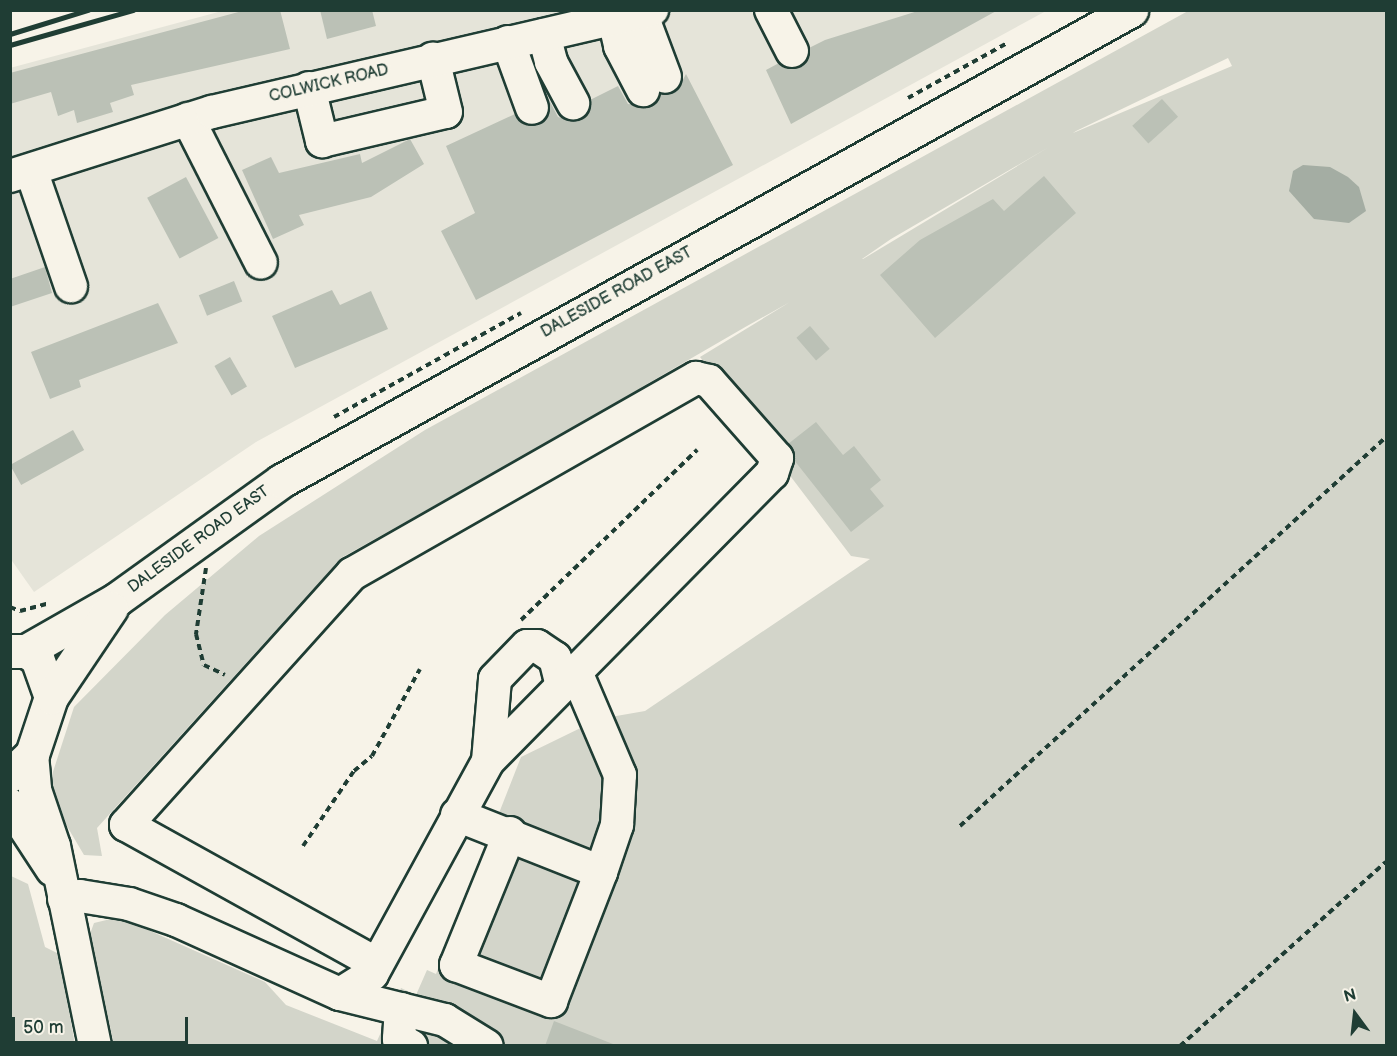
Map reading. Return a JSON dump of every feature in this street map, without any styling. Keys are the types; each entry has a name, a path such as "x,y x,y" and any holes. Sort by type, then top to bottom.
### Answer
{"main road":[{"name":"DALESIDE ROAD EAST","path":"17,649 117,599 281,481 1131,10"},
{"name":"DALESIDE ROAD EAST","path":"19,773 51,697 117,599"},
{"path":"17,649 44,668 51,697"}],"street":[{"path":"771,10 792,51"},
{"path":"636,14 654,83"},
{"name":"COLWICK ROAD","path":"21,173 188,119 309,88 636,14"},
{"path":"544,35 551,62 573,103"},
{"path":"508,42 532,108"},
{"path":"309,88 322,141 446,112 433,59"},
{"path":"188,119 261,262"},
{"path":"21,173 71,286"},
{"path":"339,994 372,974 488,761 772,472 777,458 709,381 696,378 352,574 126,825 377,964"},
{"path":"488,761 493,742 490,698 495,679 506,665 527,646 537,646 555,658 569,679 620,775 617,825 551,1001 456,965 510,833"},
{"path":"19,773 35,790 61,888 95,1046"},
{"path":"10,805 21,843 61,888 80,896 129,904 176,920 339,994 445,1020 487,1046"},
{"path":"457,815 510,833 601,872"},
{"path":"401,1009 399,1039 411,1046"}],"path":[{"path":"960,826 1386,437"},
{"path":"518,623 697,450"},
{"path":"194,571 207,561 196,634 204,665 249,688"},
{"path":"303,846 354,771 372,756 420,669"},
{"path":"1180,1046 1386,862"}],"shaded area":[{"path":"222,11 1046,11 256,442 34,592 10,558 10,68"},
{"path":"1188,11 1386,11 1386,1045 114,1045 90,934 94,923 119,917 265,982 286,1005 377,1041 401,988 416,995 427,970 436,974 521,757 599,719 645,711 870,559 851,556 700,357 341,558 97,828 102,856 84,855 58,811 50,781 74,707 165,615 259,536 425,430","holes":["1228,58 1232,66 1073,133 1076,131","1049,147 862,259 891,239","790,302 700,357 640,388 747,326"]},
{"path":"1303,165 1330,167 1348,177 1359,187 1366,211 1349,223 1314,219 1289,191 1293,171"},
{"path":"11,876 28,884 45,947 59,954 75,1045 11,1045"}],"building":[{"path":"246,10 280,10 290,49 131,85 134,95 110,103 113,112 77,123 74,110 58,116 51,92 10,104 10,73"},
{"path":"320,10 372,10 376,26 327,39"},
{"path":"921,10 998,10 791,124 766,70 779,63 800,67 809,48 825,40"},
{"path":"686,74 733,165 476,300 441,231 475,213 446,146 515,114 528,126 539,125 550,112 548,98 558,117 572,121 588,113 590,100 618,86 628,104 651,106 660,94 678,89"},
{"path":"1162,99 1178,117 1148,144 1132,126"},
{"path":"410,139 424,164 371,197 299,215 304,225 273,239 242,170 271,157 279,173 360,154 362,163"},
{"path":"1044,176 1076,213 935,338 880,275 920,240 993,199 1004,211"},
{"path":"186,177 218,238 180,259 147,198"},
{"path":"45,267 52,293 10,307 10,279"},
{"path":"234,281 242,301 207,316 199,295"},
{"path":"332,290 340,305 371,291 388,329 295,368 272,316"},
{"path":"158,303 178,343 79,380 81,387 50,399 31,352"},
{"path":"810,326 830,349 816,360 796,338"},
{"path":"230,357 247,386 231,395 214,366"},
{"path":"816,422 843,455 854,446 881,480 870,489 884,506 851,532 794,460 788,444"},
{"path":"73,430 84,450 21,485 10,465"},
{"path":"554,1021 613,1044 613,1046 545,1046"}],"railway":[{"path":"10,34 88,10"},
{"path":"10,45 133,10"}]}
